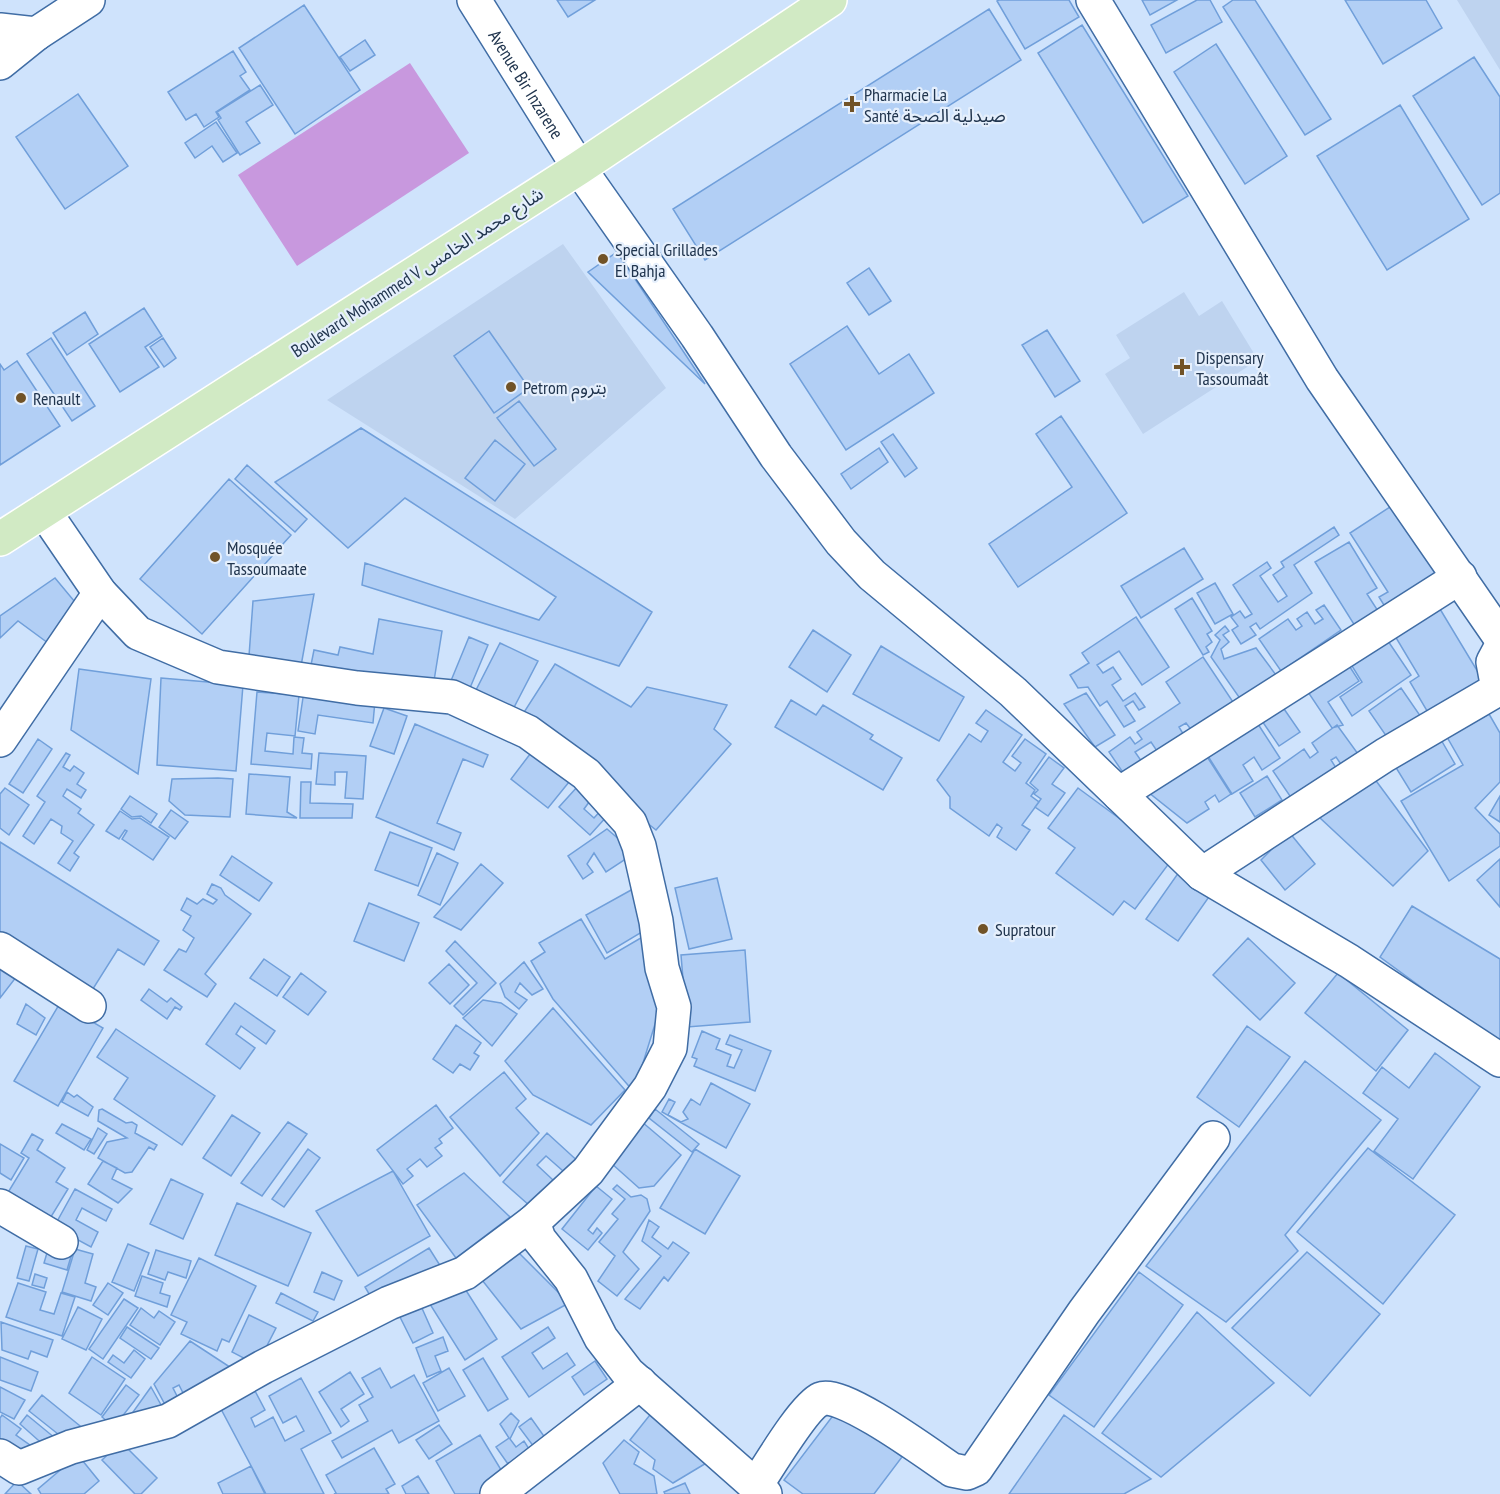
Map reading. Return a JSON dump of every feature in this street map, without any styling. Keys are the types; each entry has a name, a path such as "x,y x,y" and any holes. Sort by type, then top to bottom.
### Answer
{"main road":[{"name":"Boulevard Mohammed V شارع محمد الخامس","path":"0,539 579,168 830,0"}],"street":[{"path":"0,63 36,34 88,0"},
{"name":"Avenue Bir Inzarene","path":"474,0 579,168 697,336 776,456 841,542 872,575 1013,692 1202,873 1349,961 1500,1060"},
{"path":"1093,0 1322,379 1500,637"},
{"path":"0,30 36,34"},
{"path":"6,1470 71,1447 168,1421 263,1367 389,1303 465,1273 533,1222 588,1171 650,1087 670,1048 674,1007 662,968 656,921 639,846 630,823 586,774 528,732 453,697 357,688 218,667 138,633 99,593 44,511"},
{"path":"1119,794 1460,577"},
{"path":"0,740 99,593"},
{"path":"1202,873 1384,755 1498,689 1493,662 1500,649"},
{"path":"0,950 89,1006"},
{"path":"533,1222 539,1239 572,1279 601,1338 628,1373 760,1491 808,1409 821,1399 834,1397 854,1406 952,1470 966,1473 976,1469 1084,1312 1214,1138"},
{"path":"0,1206 61,1242"},
{"path":"497,1494 640,1383"}],"shaded area":[{"path":"1457,0 1500,0 1500,70"},
{"path":"410,63 469,153 297,266 238,175"},
{"path":"563,244 666,388 515,519 327,400"},
{"name":"Dispensary Tassoumaât","path":"1184,292 1199,316 1222,301 1258,360 1143,434 1105,374 1130,358 1116,335"}],"building":[{"path":"557,0 595,0 568,17"},
{"path":"1069,0 1079,17 1025,49 997,1"},
{"path":"1142,0 1177,0 1150,15"},
{"path":"1197,0 1210,0 1222,22 1166,53 1151,25"},
{"path":"1233,0 1255,0 1331,119 1305,135 1223,7"},
{"path":"1345,0 1426,0 1442,28 1383,64"},
{"path":"304,5 360,90 295,134 239,48"},
{"path":"989,9 1021,60 705,260 673,209"},
{"path":"1082,25 1188,196 1143,223 1038,53"},
{"path":"365,40 375,55 350,71 340,57"},
{"path":"1216,44 1287,156 1245,184 1174,72"},
{"path":"233,51 246,72 240,76 250,90 216,112 219,117 204,127 196,114 186,120 168,92"},
{"path":"1474,57 1500,97 1500,193 1482,205 1413,96"},
{"path":"260,85 273,105 246,122 260,143 240,155 218,120 221,118 217,112"},
{"path":"78,94 128,166 65,209 16,137"},
{"path":"1400,105 1469,219 1387,270 1317,156"},
{"path":"216,122 237,153 223,162 212,146 195,158 185,143"},
{"path":"617,252 705,384 588,272"},
{"path":"869,268 891,301 869,315 847,283"},
{"path":"144,308 162,336 145,347 159,367 120,392 89,344"},
{"path":"85,312 98,334 67,355 53,333"},
{"path":"847,326 879,374 909,354 934,393 846,450 790,364"},
{"path":"1047,330 1080,381 1055,397 1022,345"},
{"path":"489,331 529,388 494,413 454,356"},
{"path":"51,338 95,406 72,421 27,354"},
{"path":"163,338 176,358 164,367 150,347"},
{"name":"Renault","path":"17,361 60,426 0,465 0,364 4,370"},
{"path":"519,401 556,449 534,466 497,418"},
{"path":"1061,416 1127,513 1018,587 989,544 1072,487 1036,434"},
{"path":"361,428 652,612 619,666 362,585 365,563 539,620 556,597 405,498 348,548 275,482"},
{"path":"893,434 917,468 905,477 881,442"},
{"path":"495,440 525,464 495,501 465,478"},
{"path":"879,448 888,462 851,489 841,474"},
{"path":"247,465 307,519 295,532 235,479"},
{"name":"Mosquée Tassoumaate","path":"229,479 291,535 202,634 140,579"},
{"path":"1393,505 1439,577 1387,610 1379,597 1388,592 1350,533"},
{"path":"1334,527 1339,535 1294,565 1312,593 1260,629 1256,623 1250,627 1256,635 1241,644 1232,630 1238,626 1231,617 1240,611 1245,618 1252,614 1233,585 1267,562 1271,568 1260,576 1278,602 1287,596 1273,575 1284,567 1281,562"},
{"path":"1349,542 1377,588 1367,594 1378,611 1355,626 1315,562"},
{"path":"1184,548 1203,579 1141,618 1121,586"},
{"path":"55,578 75,602 48,643 18,621 0,638 0,616"},
{"path":"1215,583 1233,614 1215,624 1197,593"},
{"path":"314,594 301,666 249,656 253,601"},
{"path":"1192,598 1212,631 1207,634 1212,642 1206,647 1209,652 1203,655 1175,609"},
{"path":"1324,605 1341,630 1281,671 1259,639 1288,619 1296,630 1302,626 1297,619 1307,612 1315,624 1323,619 1316,610"},
{"path":"1440,609 1484,682 1430,716 1410,682 1419,676 1395,636"},
{"path":"1136,617 1169,667 1142,685 1119,651 1097,665 1103,673 1113,667 1121,679 1112,685 1123,701 1135,693 1145,707 1139,710 1133,701 1125,706 1135,721 1124,727 1107,701 1100,706 1088,687 1078,688 1070,675 1089,663 1082,653"},
{"path":"379,619 442,631 433,687 311,665 314,650 338,655 340,647 373,654"},
{"path":"1225,626 1229,631 1223,635 1229,642 1221,649 1224,659 1256,648 1276,675 1241,700 1211,657 1220,640 1215,635"},
{"path":"813,630 851,655 827,692 789,667"},
{"path":"469,637 488,645 467,695 448,688"},
{"path":"1388,641 1411,675 1352,716 1340,697 1362,682 1352,666"},
{"path":"500,643 538,661 509,717 472,698"},
{"path":"881,646 964,697 939,741 853,694"},
{"path":"1203,657 1237,708 1196,736 1186,723 1179,727 1185,737 1159,754 1151,742 1135,752 1142,762 1124,774 1109,752 1130,737 1135,744 1142,739 1137,732 1180,703 1166,682"},
{"path":"555,664 631,707 647,687 727,705 714,729 731,744 656,830 519,720"},
{"path":"1348,664 1359,681 1328,702 1343,725 1332,728 1308,692"},
{"path":"79,669 151,679 138,774 71,730"},
{"path":"161,678 243,685 236,771 157,765"},
{"path":"1401,688 1421,717 1389,740 1369,711"},
{"path":"304,691 375,701 373,723 318,715 315,734 298,731"},
{"path":"257,692 299,695 295,736 267,733 265,751 293,754 294,737 304,738 302,753 312,754 311,769 251,764"},
{"path":"1086,693 1115,735 1095,747 1064,704"},
{"path":"791,700 816,715 823,705 873,735 870,739 902,758 883,790 775,727"},
{"path":"1282,706 1300,732 1279,746 1262,721"},
{"path":"384,708 407,716 394,754 370,746"},
{"path":"986,710 1022,735 1003,762 1015,771 1021,763 1012,756 1025,739 1046,754 1026,783 1035,790 1031,796 1039,802 1022,825 1030,830 1016,850 997,837 1002,828 997,824 989,836 950,808 950,797 937,780 969,734 981,742 988,731 976,723"},
{"path":"1489,714 1500,733 1500,782 1475,808 1500,834 1500,846 1449,881 1401,801 1463,765 1447,737"},
{"path":"1256,721 1280,758 1262,770 1254,757 1243,765 1253,781 1232,794 1206,753"},
{"path":"415,724 488,755 483,767 463,759 437,823 461,833 454,850 376,817"},
{"path":"1337,725 1361,758 1345,770 1336,757 1331,760 1338,771 1294,802 1273,771 1304,749 1310,758 1318,752 1312,743"},
{"path":"1440,738 1455,764 1411,792 1395,766"},
{"path":"38,739 52,749 23,793 9,784"},
{"path":"537,745 569,782 548,808 511,779"},
{"path":"66,753 70,755 63,767 70,771 74,766 84,773 77,784 86,790 81,798 67,789 63,796 81,809 78,813 94,825 74,853 79,857 70,871 58,863 73,841 61,833 62,826 51,819 34,844 23,836 45,802 37,796"},
{"path":"319,753 366,756 363,799 345,798 347,772 335,772 335,785 316,784"},
{"path":"1206,755 1231,794 1219,802 1215,795 1205,802 1209,809 1187,823 1148,792"},
{"path":"1049,757 1064,768 1052,784 1065,793 1048,816 1035,807 1041,799 1034,794 1038,790 1030,783"},
{"path":"249,774 290,777 287,812 297,818 246,814"},
{"path":"1371,774 1428,851 1393,886 1319,817"},
{"path":"1267,776 1282,800 1255,817 1240,793"},
{"path":"172,779 233,779 230,817 185,815 169,801"},
{"path":"301,782 311,782 310,803 353,804 352,818 300,818"},
{"path":"578,786 592,798 584,809 594,818 602,809 608,815 590,835 559,807"},
{"path":"5,788 29,805 9,835 0,828 0,794"},
{"path":"1078,788 1173,858 1135,909 1124,901 1113,915 1056,873 1075,848 1048,828"},
{"path":"130,796 157,814 151,823 141,816 132,817 121,809"},
{"path":"1500,796 1500,822 1489,815"},
{"path":"171,810 188,822 175,839 159,827"},
{"path":"120,811 132,819 140,818 169,837 153,860 122,839 127,831 125,830 119,839 106,831"},
{"path":"607,829 635,853 606,872 594,853 587,864 593,872 583,879 568,856"},
{"path":"390,832 432,848 418,886 375,870"},
{"path":"1289,832 1315,864 1285,890 1261,860"},
{"path":"0,842 159,941 144,965 118,949 91,992 0,935"},
{"path":"437,853 458,863 440,905 418,895"},
{"path":"232,856 272,883 259,901 220,875"},
{"path":"1500,859 1500,907 1477,880"},
{"path":"481,864 503,883 461,930 434,917"},
{"path":"1179,872 1211,894 1178,941 1146,919"},
{"path":"717,878 732,939 689,949 675,888"},
{"path":"212,884 221,888 225,895 251,914 205,974 216,984 207,997 164,970 179,949 186,952 194,938 183,930 191,916 181,910 187,898 197,904 203,899 213,904 217,900 207,894"},
{"path":"642,884 652,926 607,953 586,915"},
{"path":"369,903 419,923 404,961 354,941"},
{"path":"1412,906 1500,959 1500,1045 1380,957"},
{"path":"581,919 605,959 651,932 660,1008 634,1092 553,999 531,961 545,952 539,943"},
{"path":"1248,938 1295,983 1260,1020 1213,975"},
{"path":"455,941 496,983 463,1015 454,1006 477,983 446,951"},
{"path":"745,950 750,1022 687,1027 681,955"},
{"path":"264,959 290,977 277,996 250,978"},
{"path":"524,962 543,989 532,995 520,983 515,992 527,1000 519,1009 505,997 500,984"},
{"path":"0,964 17,976 0,998"},
{"path":"449,964 469,985 450,1004 429,983"},
{"path":"301,973 326,992 308,1015 283,997"},
{"path":"1338,973 1408,1030 1376,1071 1305,1013"},
{"path":"149,989 167,1002 171,998 182,1007 180,1010 175,1007 167,1019 141,1000"},
{"path":"483,1000 501,1003 517,1014 492,1046 463,1018"},
{"path":"60,1003 103,1028 58,1106 14,1081"},
{"path":"235,1003 275,1031 266,1044 241,1026 236,1034 255,1048 240,1069 206,1044"},
{"path":"26,1004 45,1018 36,1035 17,1024"},
{"path":"553,1008 625,1090 591,1125 533,1095 505,1061"},
{"path":"456,1025 481,1043 474,1053 479,1056 470,1070 460,1064 453,1073 433,1059"},
{"path":"1247,1026 1290,1057 1239,1127 1197,1097"},
{"path":"116,1029 215,1096 182,1145 114,1099 128,1078 97,1057"},
{"path":"702,1031 720,1039 716,1049 731,1055 727,1066 734,1068 742,1050 726,1044 730,1035 771,1051 755,1091 694,1066 697,1059 692,1057"},
{"path":"1435,1053 1480,1087 1413,1179 1374,1151 1398,1119 1363,1093 1382,1067 1409,1088"},
{"path":"1305,1061 1381,1120 1285,1235 1298,1251 1226,1322 1146,1266"},
{"path":"504,1072 526,1099 516,1108 539,1133 500,1176 450,1117"},
{"path":"711,1083 750,1104 726,1148 662,1112 669,1099 675,1102 668,1115 681,1122 688,1119 683,1112 691,1099 700,1105"},
{"path":"67,1092 74,1097 77,1095 93,1107 88,1116 62,1102"},
{"path":"436,1105 453,1128 439,1139 442,1143 435,1148 442,1156 427,1167 420,1159 407,1169 413,1176 403,1184 377,1150"},
{"path":"102,1109 126,1123 132,1122 137,1125 135,1133 157,1145 154,1150 149,1147 132,1172 125,1173 98,1158 107,1142 127,1138 98,1121 99,1110"},
{"path":"655,1109 699,1144 692,1152 649,1118"},
{"path":"232,1115 260,1133 231,1176 203,1158"},
{"path":"635,1116 681,1155 654,1186 639,1188 602,1155"},
{"path":"288,1122 307,1134 262,1196 241,1183"},
{"path":"62,1124 91,1139 84,1150 56,1133"},
{"path":"98,1128 107,1134 94,1154 87,1150"},
{"path":"547,1133 582,1165 571,1178 546,1156 537,1165 553,1180 530,1206 503,1182"},
{"path":"32,1134 43,1140 37,1150 65,1168 56,1182 68,1189 46,1225 4,1199 29,1158 21,1153"},
{"path":"0,1144 24,1158 11,1180 0,1173"},
{"path":"1368,1148 1455,1215 1383,1304 1297,1232"},
{"path":"308,1149 320,1158 284,1207 272,1199"},
{"path":"695,1149 740,1176 705,1234 660,1208"},
{"path":"103,1161 117,1168 112,1179 132,1189 118,1203 88,1184"},
{"path":"393,1171 430,1236 358,1276 316,1211"},
{"path":"464,1173 510,1217 456,1258 417,1205"},
{"path":"171,1179 203,1194 183,1239 150,1224"},
{"path":"617,1185 631,1197 641,1195 647,1199 650,1211 623,1252 639,1269 617,1296 598,1281 615,1256 599,1242 618,1219 612,1214 625,1199 613,1189"},
{"path":"596,1186 612,1199 588,1230 593,1234 597,1228 602,1233 588,1250 562,1229"},
{"path":"75,1189 112,1209 106,1221 82,1208 76,1220 98,1232 91,1247 54,1227"},
{"path":"237,1203 311,1233 288,1286 215,1255"},
{"path":"649,1220 659,1227 652,1237 668,1249 673,1242 689,1253 668,1281 664,1277 640,1309 625,1299 661,1256 642,1241"},
{"path":"128,1244 149,1253 134,1291 112,1282"},
{"path":"26,1246 38,1249 29,1281 17,1278"},
{"path":"49,1246 72,1253 67,1270 44,1263"},
{"path":"429,1248 441,1267 376,1306 365,1287"},
{"path":"75,1249 93,1254 85,1283 96,1287 91,1301 62,1292"},
{"path":"156,1250 191,1261 186,1278 168,1272 165,1280 148,1274"},
{"path":"518,1252 569,1303 521,1329 478,1275"},
{"path":"1307,1252 1380,1314 1310,1396 1232,1328"},
{"path":"199,1258 256,1286 229,1342 222,1339 217,1351 181,1334 187,1322 171,1315"},
{"path":"322,1272 342,1281 334,1300 314,1292"},
{"path":"1139,1272 1183,1305 1094,1427 1049,1395"},
{"path":"35,1274 47,1278 44,1288 32,1285"},
{"path":"142,1276 163,1283 160,1293 170,1296 167,1307 135,1296"},
{"path":"460,1281 497,1339 465,1360 428,1301"},
{"path":"18,1283 46,1292 40,1310 54,1314 61,1293 75,1297 62,1336 6,1317"},
{"path":"108,1283 123,1293 108,1315 93,1305"},
{"path":"281,1293 318,1312 313,1321 276,1303"},
{"path":"124,1299 138,1308 103,1359 89,1349"},
{"path":"421,1306 433,1333 413,1343 400,1317"},
{"path":"78,1307 102,1319 86,1350 62,1339"},
{"path":"141,1308 154,1318 159,1311 175,1322 160,1345 130,1325"},
{"path":"1197,1312 1274,1383 1161,1477 1102,1433"},
{"path":"249,1315 276,1328 257,1365 232,1352"},
{"path":"1,1322 53,1340 47,1357 31,1351 28,1359 2,1350"},
{"path":"127,1327 159,1348 151,1359 120,1338"},
{"path":"548,1327 555,1338 532,1353 543,1369 567,1353 575,1365 529,1397 502,1357"},
{"path":"443,1337 448,1351 435,1356 441,1371 427,1377 416,1348"},
{"path":"190,1341 239,1373 187,1401 179,1385 173,1388 182,1406 169,1412 154,1384"},
{"path":"134,1350 145,1359 131,1378 108,1362 113,1355 124,1363"},
{"path":"0,1357 38,1372 31,1391 0,1380"},
{"path":"92,1357 125,1379 101,1415 69,1393"},
{"path":"483,1358 508,1399 488,1411 463,1370"},
{"path":"595,1361 607,1379 584,1395 572,1377"},
{"path":"380,1368 391,1388 414,1375 439,1421 399,1443 392,1430 342,1458 332,1441 368,1421 359,1405 373,1397 362,1378"},
{"path":"449,1368 465,1396 438,1411 423,1383"},
{"path":"350,1372 364,1394 341,1409 349,1421 341,1427 319,1392"},
{"path":"301,1378 331,1433 301,1449 324,1494 266,1494 221,1409 255,1391 265,1410 251,1418 255,1427 273,1417 285,1441 304,1431 296,1416 283,1423 269,1396"},
{"path":"126,1385 139,1395 114,1427 102,1417"},
{"path":"0,1387 25,1400 14,1419 0,1412"},
{"path":"151,1387 165,1412 147,1422 133,1412"},
{"path":"42,1395 85,1430 63,1438 29,1411"},
{"path":"838,1409 902,1457 874,1494 803,1494 784,1480"},
{"path":"653,1411 708,1462 673,1483 653,1469 655,1460 630,1440"},
{"path":"511,1413 519,1421 510,1439 516,1447 524,1441 536,1460 515,1474 496,1447 509,1438 500,1424"},
{"path":"2,1415 21,1429 16,1435 34,1448 16,1457 0,1445"},
{"path":"27,1415 55,1438 47,1448 20,1424"},
{"path":"1064,1415 1151,1479 1124,1494 1009,1494"},
{"path":"531,1418 551,1446 540,1455 519,1427"},
{"path":"439,1425 452,1444 429,1459 416,1440"},
{"path":"480,1435 509,1483 490,1494 455,1494 436,1461"},
{"path":"624,1440 639,1452 634,1464 654,1476 657,1494 620,1494 603,1463"},
{"path":"121,1442 157,1478 141,1494 135,1494 102,1460"},
{"path":"374,1448 395,1484 386,1489 389,1494 334,1494 336,1493 326,1475"},
{"path":"78,1455 99,1481 84,1494 41,1494 38,1489"},
{"path":"251,1466 265,1494 223,1494 218,1483"},
{"path":"418,1476 429,1494 406,1494 402,1486"},
{"path":"17,1481 31,1494 5,1494"},
{"path":"685,1483 690,1494 665,1494 664,1492"}],"place":[{"name":"Pharmacie La Santé صيدلية الصحة","path":"852,104"},
{"name":"Special Grillades El Bahja","path":"603,259"},
{"name":"Dispensary Tassoumaât","path":"1182,367"},
{"name":"Petrom بتروم","path":"511,387"},
{"name":"Renault","path":"21,398"},
{"name":"Mosquée Tassoumaate","path":"215,557"},
{"name":"Supratour","path":"983,929"}]}
